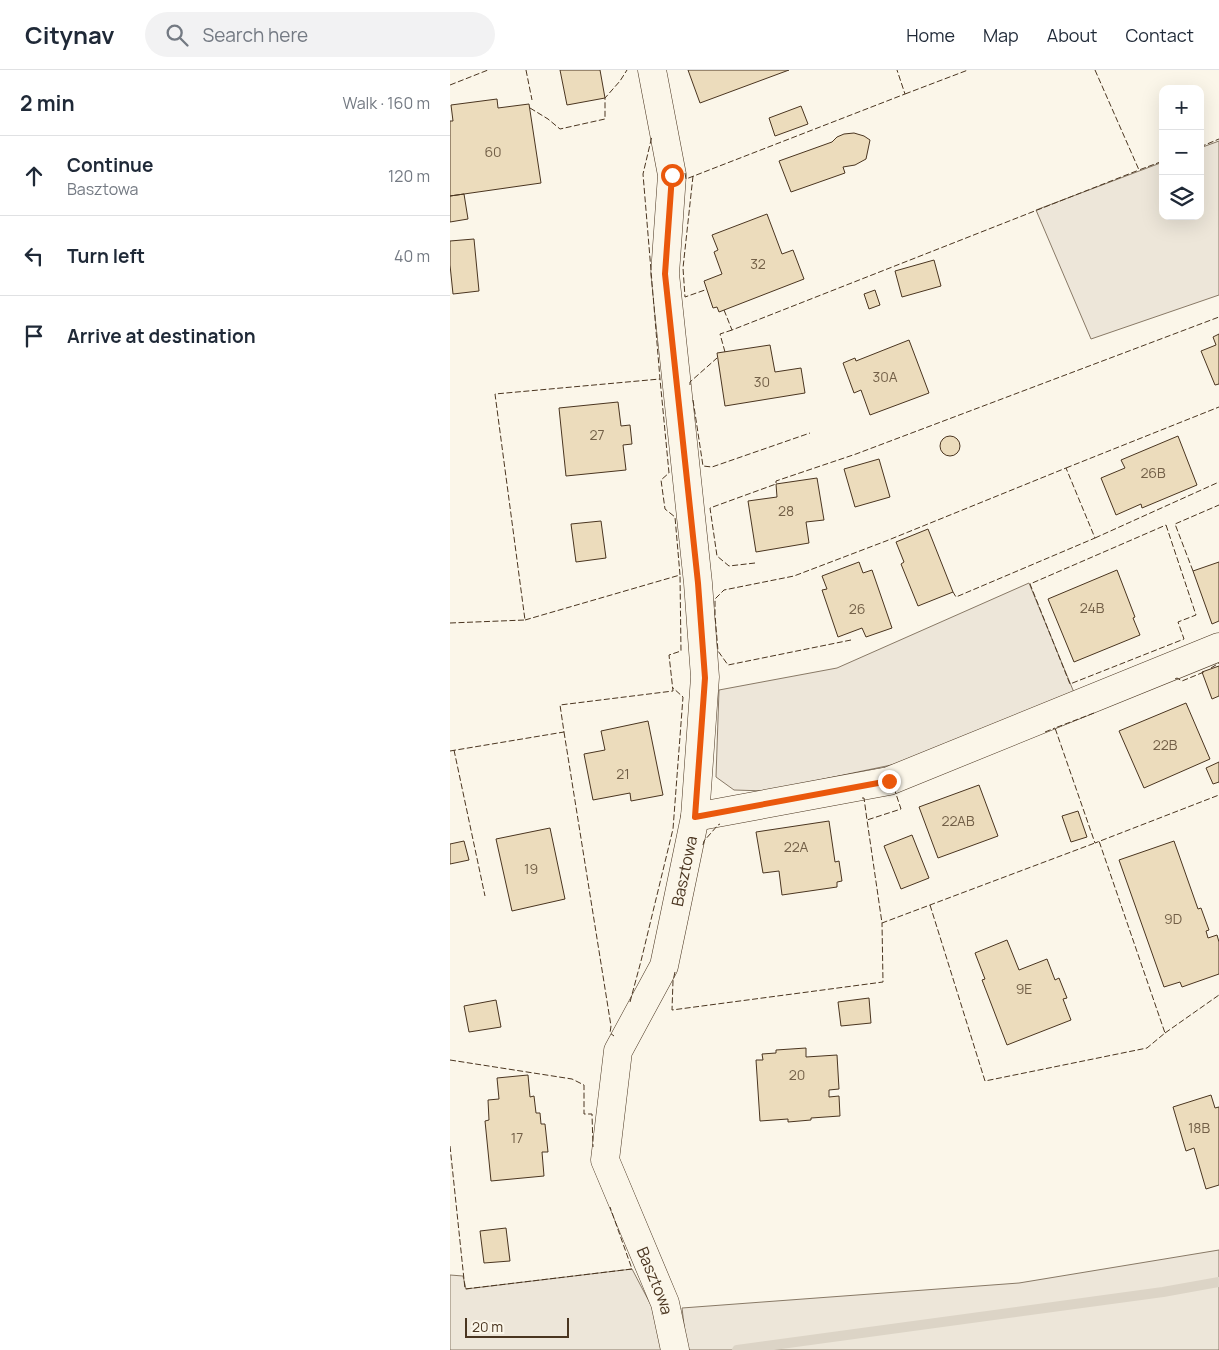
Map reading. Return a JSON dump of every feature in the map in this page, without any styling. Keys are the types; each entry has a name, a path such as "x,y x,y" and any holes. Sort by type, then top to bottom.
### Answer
{"street":[{"name":"Basztowa","path":"652,70 672,175 665,274 698,583 705,678 695,817 664,966 618,1051 605,1160 664,1303 675,1350"},
{"path":"695,817 889,781 1219,647"}],"shaded area":[{"path":"1219,141 1219,295 1091,339 1036,210 1159,164 1159,220 1204,220 1204,147"},
{"path":"1029,583 1075,695 901,763 766,791 734,790 716,777 719,690 837,668"},
{"path":"1219,1250 1219,1350 687,1350 682,1308 1019,1283"},
{"path":"632,1269 652,1307 662,1350 450,1350 450,1275 463,1276 466,1289"}],"building":[{"path":"560,70 600,70 605,98 567,105"},
{"path":"688,70 789,70 700,103"},
{"path":"497,99 498,108 529,104 541,183 450,196 450,121 453,121 451,105"},
{"path":"801,106 808,124 775,136 769,118"},
{"path":"854,133 870,140 866,159 855,165 843,167 845,173 791,192 779,161 832,142 844,134"},
{"path":"464,194 468,219 450,222 450,196"},
{"path":"767,214 782,254 793,250 804,279 719,312 717,307 713,308 704,281 722,274 714,252 718,250 712,235"},
{"path":"474,239 479,291 453,294 450,241"},
{"path":"934,260 941,286 902,297 895,271"},
{"path":"875,290 880,305 869,309 864,294"},
{"path":"1219,334 1219,384 1215,385 1201,351 1216,345 1213,337"},
{"path":"909,340 929,393 870,415 861,390 854,393 843,363 855,358 856,361"},
{"path":"770,345 775,372 801,368 805,393 725,406 717,353"},
{"path":"618,402 621,426 630,425 632,444 623,445 626,470 566,476 559,408"},
{"path":"950,436 957,439 960,446 957,453 950,456 943,453 940,446 943,439"},
{"path":"1178,436 1197,485 1142,508 1141,504 1116,515 1101,478 1125,468 1121,460"},
{"path":"879,459 890,497 855,507 844,469"},
{"path":"817,478 824,520 806,522 809,543 756,552 748,501 777,497 776,484"},
{"path":"601,521 606,558 576,562 571,524"},
{"path":"928,529 953,592 918,606 901,564 904,562 896,542"},
{"path":"859,562 863,573 872,570 892,628 866,637 862,628 838,637 822,590 827,589 822,576"},
{"path":"1219,562 1219,621 1212,624 1193,571"},
{"path":"1117,570 1140,635 1074,662 1048,599"},
{"path":"1219,666 1219,696 1212,699 1202,672"},
{"path":"1186,703 1210,759 1144,788 1119,731"},
{"path":"648,721 663,795 631,801 630,793 593,800 584,754 605,750 601,731"},
{"path":"1219,762 1219,782 1213,784 1206,768"},
{"path":"979,785 998,836 938,858 919,807"},
{"path":"1078,811 1087,837 1071,842 1062,816"},
{"path":"829,821 835,862 839,861 842,881 837,882 837,887 782,895 779,871 763,873 756,832"},
{"path":"550,828 565,899 512,911 496,839"},
{"path":"912,835 929,878 901,889 884,846"},
{"path":"464,841 469,860 450,864 450,844"},
{"path":"1174,841 1198,909 1201,908 1209,930 1206,931 1208,938 1217,935 1219,942 1219,974 1182,987 1180,982 1164,987 1119,860"},
{"path":"1007,940 1019,970 1047,959 1055,980 1059,978 1067,998 1063,999 1071,1020 1007,1045 982,980 985,979 975,953"},
{"path":"869,998 871,1023 841,1026 838,1002"},
{"path":"496,1000 501,1027 469,1032 464,1006"},
{"path":"806,1048 806,1057 837,1055 839,1089 829,1090 829,1097 839,1096 840,1116 788,1122 788,1119 760,1121 756,1060 763,1060 762,1054 776,1053 776,1050"},
{"path":"528,1075 530,1097 534,1096 536,1113 540,1113 541,1124 545,1124 548,1152 542,1152 544,1176 491,1181 485,1121 489,1120 488,1100 499,1099 497,1078"},
{"path":"1211,1095 1215,1108 1219,1107 1219,1185 1206,1189 1194,1148 1186,1151 1173,1107"},
{"path":"506,1228 510,1261 484,1263 480,1231"}],"waterway":[{"path":"737,1350 1163,1292 1219,1282"}],"fence":[{"path":"450,85 488,70"},
{"path":"526,70 532,100"},
{"path":"530,108 560,129 605,119 605,98 627,70"},
{"path":"685,173 686,179 905,94 897,70"},
{"path":"905,94 968,70"},
{"path":"1095,70 1139,170 1159,162"},
{"path":"450,623 525,620 495,394 660,379 643,174 652,136"},
{"path":"1204,145 1219,139"},
{"path":"724,310 732,330 1139,170"},
{"path":"693,176 683,268 685,297 705,290"},
{"path":"755,563 729,566 717,556 710,508 776,484 776,481 856,454 1219,317"},
{"path":"725,352 720,334 732,330"},
{"path":"690,385 690,382 717,358"},
{"path":"525,620 680,575 675,517 665,509 661,480 669,473 660,379"},
{"path":"693,400 703,466 712,467 810,433"},
{"path":"1066,468 1219,407"},
{"path":"851,640 728,665 718,651 715,599 724,590 794,576 1066,468 1095,538 956,597 953,592"},
{"path":"1095,538 1219,482"},
{"path":"1193,571 1175,524 1219,505"},
{"path":"1166,525 1196,615 1178,622 1184,639 1070,684 1030,584 1166,525"},
{"path":"450,751 564,732 560,705 673,691 669,655 681,651 680,575"},
{"path":"1211,668 1219,663"},
{"path":"1175,679 1177,678 1182,681 1204,672"},
{"path":"630,1002 673,829 683,697 672,687"},
{"path":"1094,713 1055,728 1095,843 1219,795"},
{"path":"1045,732 1055,728"},
{"path":"564,732 611,1026 610,1033 614,1036"},
{"path":"454,750 485,896"},
{"path":"894,788 901,809 867,820 882,923 1095,843"},
{"path":"862,798 864,798 867,820"},
{"path":"703,845 704,841 720,824"},
{"path":"930,905 985,1081 1147,1048 1165,1033 1099,841"},
{"path":"675,972 672,1010 883,982 882,923"},
{"path":"1165,1033 1219,995"},
{"path":"450,1060 572,1079 584,1085 584,1114 592,1114 593,1147"},
{"path":"450,1146 465,1289 632,1269 610,1207"}],"route":[{"path":"672,175 665,274 698,583 705,678 695,817 889,781"}]}
